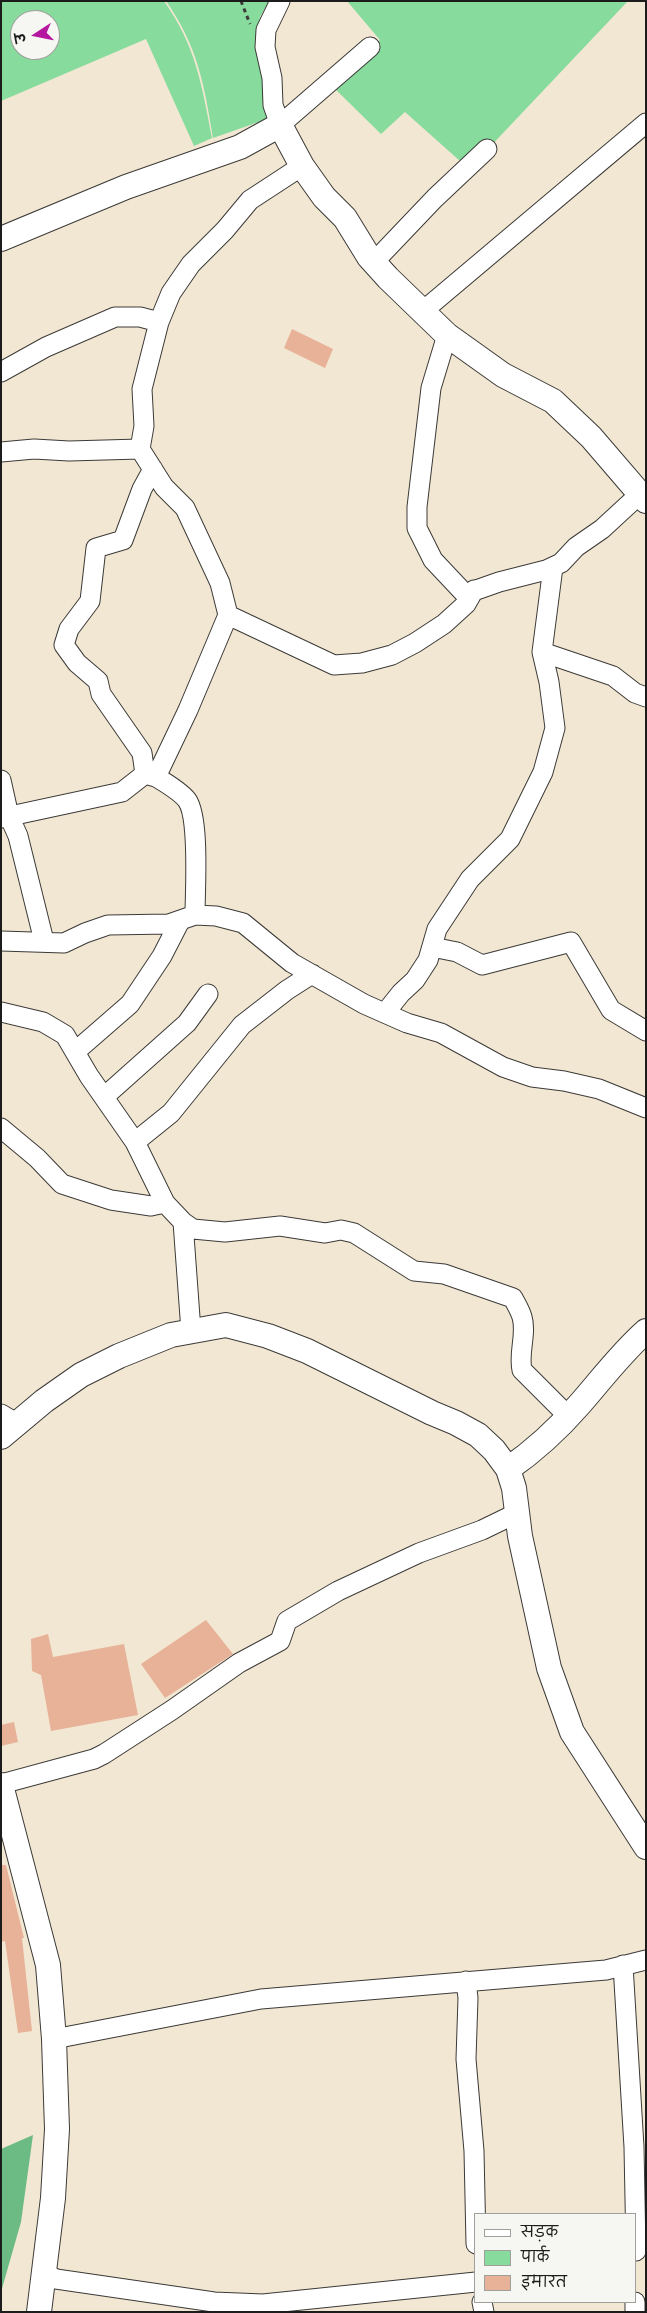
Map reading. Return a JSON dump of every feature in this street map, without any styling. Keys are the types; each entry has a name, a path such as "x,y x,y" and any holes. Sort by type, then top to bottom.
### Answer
{"street":[{"path":"280,1 266,30 265,47 272,78 273,105 280,125 302,166 324,197 345,218 374,262 448,335 503,375 553,402 591,437 643,498 576,547 561,563 465,594 433,560 417,528 417,507 431,388 448,335"},
{"path":"1,238 126,187 240,147 280,125 370,47"},
{"path":"423,311 646,124"},
{"path":"374,262 435,198 487,150"},
{"path":"5,817 122,792 151,776 192,701 228,615 220,582 186,508 164,487 140,449 144,426 142,389 159,322 171,293 191,264 225,230 250,200 302,166"},
{"path":"1,372 46,347 116,317 140,317 159,322"},
{"path":"1,452 34,449 69,451 140,449"},
{"path":"76,1051 130,1004 188,918 195,856 192,809 186,799 151,776 142,753 101,694 98,681 77,663 64,645 68,630 90,602 96,548 123,540 142,488 153,469"},
{"path":"385,1013 401,993 415,980 428,960 437,929 470,879 510,839 543,772 555,728 549,682 542,652 553,567"},
{"path":"228,615 334,665 362,663 392,655 415,644 444,624 466,604 474,590"},
{"path":"542,652 613,676 635,693 646,698"},
{"path":"1,780 5,817 18,836 44,941"},
{"path":"1,941 64,943 84,932 108,925 169,924 188,918 216,916 243,923 292,963 364,1004 442,1033 503,1067 532,1077 564,1081 599,1089 646,1108"},
{"path":"432,947 457,952 482,965 571,942 611,1010 646,1031"},
{"path":"136,1142 170,1113 242,1025 287,990 312,974"},
{"path":"104,1097 187,1023 208,994"},
{"path":"1,1012 43,1022 53,1026 65,1035 89,1076 136,1142 165,1203 183,1222 193,1229 207,1232 280,1226 325,1233 341,1230 354,1233 414,1271 444,1274 513,1298 522,1317 523,1336 520,1361 522,1370 568,1416"},
{"path":"1,1128 37,1158 62,1184 111,1200 151,1206 165,1203"},
{"path":"183,1222 190,1331"},
{"path":"6,1425 81,1375 119,1356 170,1335 226,1325 268,1336 307,1351 471,1431 494,1450 508,1469 520,1536 549,1668 572,1732 646,1847"},
{"path":"508,1469 530,1453 568,1416 646,1331"},
{"path":"39,2312 54,2198 57,2129 54,2039 48,1965 1,1784 94,1759 104,1754 172,1710 239,1663 280,1641 287,1621 338,1591 419,1553 482,1530 517,1513"},
{"path":"54,2039 261,1999 606,1970 646,1960"},
{"path":"623,1966 634,2147 635,2213"},
{"path":"466,1981 468,1998 466,2058 474,2151 475,2213"},
{"path":"44,2273 56,2279 214,2302 263,2304 318,2304 474,2282"}],"green space":[{"path":"1,1 164,1 184,34 191,50 201,84 212,138 194,146 146,39 1,101"},
{"path":"166,1 269,1 260,17 258,34 273,117 213,138 203,83 193,50 186,34"},
{"path":"347,1 628,1 469,169 405,112 381,134 331,85 380,40"},
{"path":"33,2135 21,2222 1,2292 1,2149"}],"building":[{"path":"292,329 333,349 325,368 284,348"},
{"path":"206,1620 233,1654 165,1698 141,1664"},
{"path":"48,1634 53,1657 124,1644 138,1715 51,1731 41,1675 32,1671 31,1639"},
{"path":"14,1722 18,1742 1,1746 1,1725"},
{"path":"1,1865 6,1865 24,1938 22,1938 32,2031 18,2033 5,1941 1,1942"}]}
